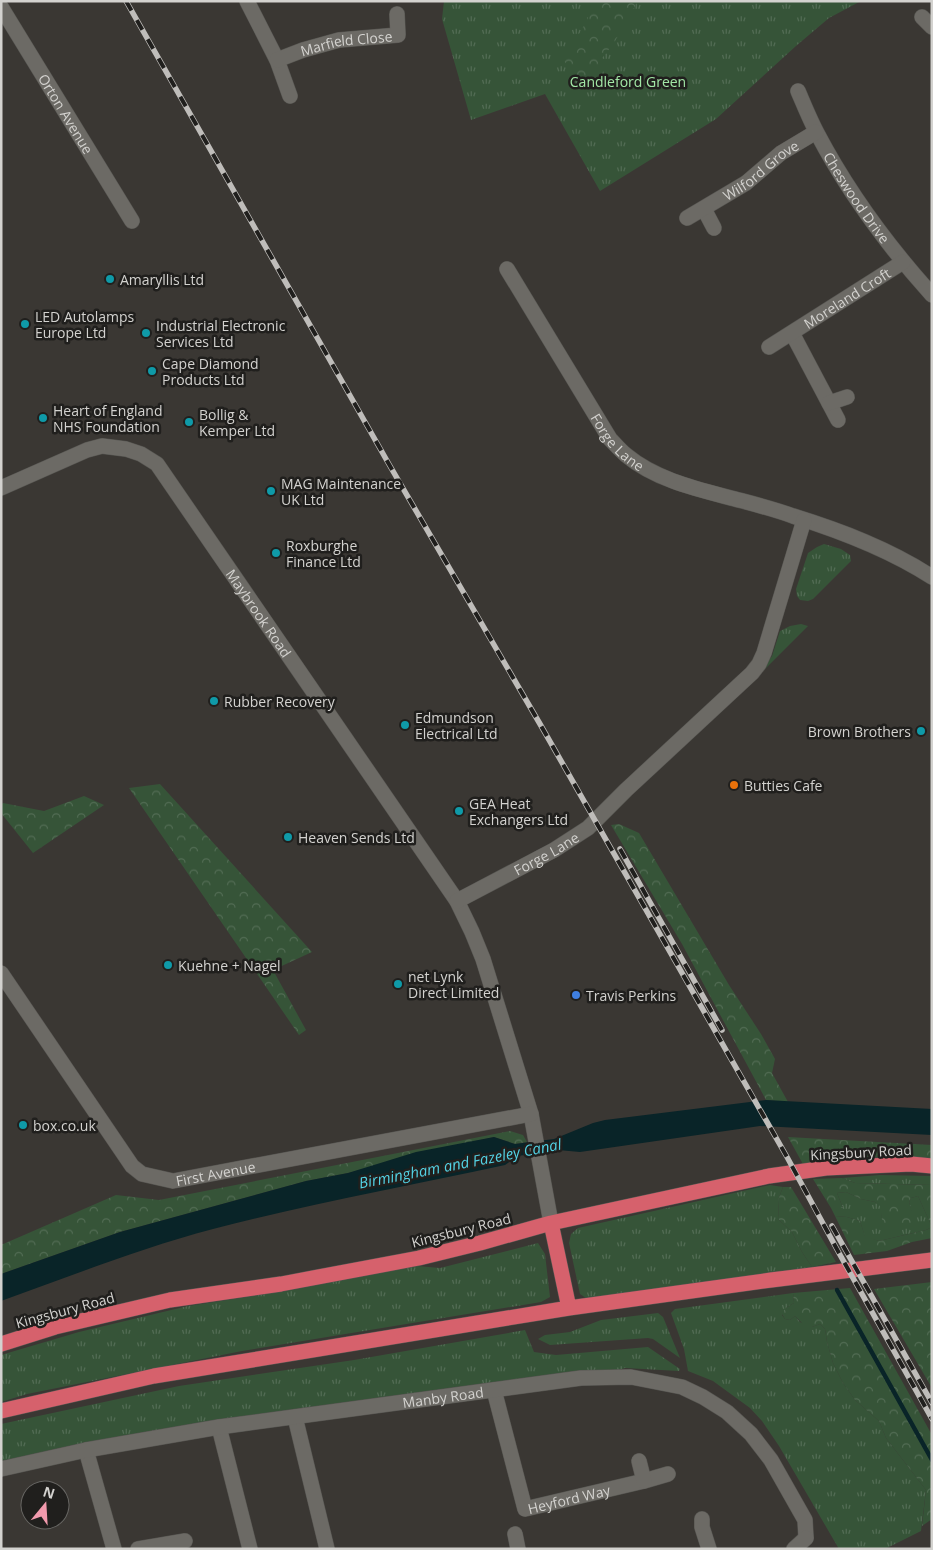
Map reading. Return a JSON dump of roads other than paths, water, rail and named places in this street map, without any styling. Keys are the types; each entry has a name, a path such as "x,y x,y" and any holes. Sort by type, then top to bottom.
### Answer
{"highway":[{"name":"Kingsbury Road","path":"1,1344 55,1328 170,1300 281,1284 420,1258 551,1223 719,1186 826,1168 911,1164 932,1166"},
{"path":"551,1223 569,1308"},
{"path":"1,1411 154,1376 569,1308 932,1260"}],"street":[{"path":"247,1 277,60 290,96"},
{"name":"Orton Avenue","path":"1,6 132,221"},
{"name":"Marfield Close","path":"277,60 303,50 339,40 398,35 397,14"},
{"name":"Cheswood Drive","path":"798,91 816,132 852,192 903,262 932,296"},
{"name":"Wilford Grove","path":"687,218 746,183 781,153 816,132"},
{"path":"704,209 714,228"},
{"name":"Moreland Croft","path":"769,347 903,262"},
{"name":"Forge Lane","path":"507,269 610,439 626,456 652,472 694,489 735,499 840,532 879,548 932,577"},
{"name":"Moreland Croft","path":"792,333 838,420"},
{"path":"829,403 847,397"},
{"name":"Maybrook Road","path":"1,488 87,450 102,446 126,449 141,454 157,464 457,901"},
{"name":"Forge Lane","path":"457,901 554,850 588,828 626,790 752,673 764,653 804,520"},
{"path":"457,901 483,959 532,1120 551,1223"},
{"name":"First Avenue","path":"1,973 132,1166 142,1174 173,1181 532,1120"},
{"name":"Manby Road","path":"1,1469 86,1450 219,1427 581,1378 631,1378 682,1387 689,1390 727,1412 751,1434 771,1460 805,1520 811,1544"},
{"name":"Heyford Way","path":"494,1390 525,1509 668,1474"},
{"path":"295,1417 327,1549"},
{"path":"219,1427 250,1549"},
{"path":"86,1450 114,1549"},
{"path":"639,1461 644,1481"},
{"path":"702,1520 702,1528 709,1549"},
{"path":"138,1549 185,1541"},
{"path":"794,1549 811,1544"}],"water":[{"name":"Birmingham and Fazeley Canal","path":"766,1100 932,1109 932,1135 760,1126 580,1152 558,1150 518,1156 505,1165 285,1211 213,1229 106,1263 1,1301 1,1274 120,1232 306,1181 348,1173 416,1152 494,1137 515,1144 554,1139 605,1120"}],"waterway":[{"path":"837,1290 932,1460"}],"railway":[{"path":"126,1 390,466 540,724 787,1157 932,1419"},
{"path":"620,849 722,1030"},
{"path":"832,1226 932,1403"}],"place":[{"name":"Amaryllis Ltd","path":"110,279"},
{"name":"LED Autolamps Europe Ltd","path":"25,324"},
{"name":"Industrial Electronic Services Ltd","path":"146,333"},
{"name":"Cape Diamond Products Ltd","path":"152,371"},
{"name":"Heart of England NHS Foundation","path":"43,418"},
{"name":"Bollig & Kemper Ltd","path":"189,422"},
{"name":"MAG Maintenance UK Ltd","path":"271,491"},
{"name":"Roxburghe Finance Ltd","path":"276,553"},
{"name":"Rubber Recovery","path":"214,701"},
{"name":"Edmundson Electrical Ltd","path":"405,725"},
{"name":"Brown Brothers","path":"921,731"},
{"name":"Butties Cafe","path":"734,785"},
{"name":"GEA Heat Exchangers Ltd","path":"459,811"},
{"name":"Heaven Sends Ltd","path":"288,837"},
{"name":"Kuehne + Nagel","path":"168,965"},
{"name":"net Lynk Direct Limited","path":"398,984"},
{"name":"Travis Perkins","path":"576,995"},
{"name":"box.co.uk","path":"23,1125"}],"park label":[{"name":"Candleford Green","path":"628,81"}]}
